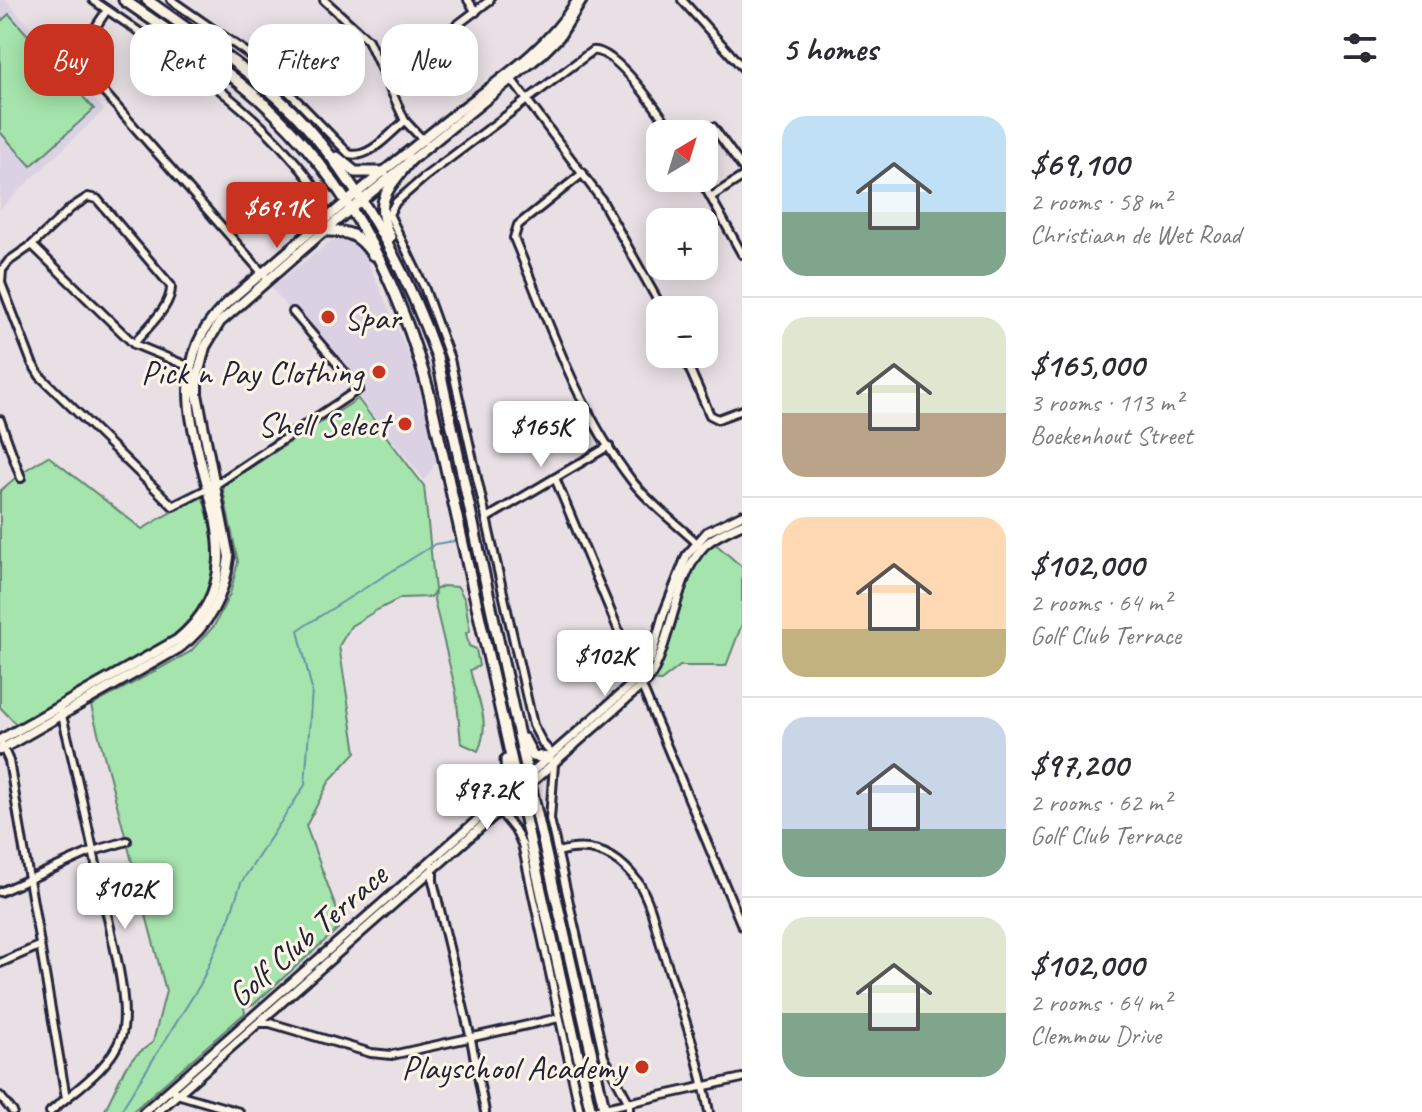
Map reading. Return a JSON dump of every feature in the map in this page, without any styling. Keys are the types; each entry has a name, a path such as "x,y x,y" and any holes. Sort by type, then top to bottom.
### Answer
{"main road":[{"path":"124,0 230,76 267,107 309,152 349,204 391,281 412,335 429,393 519,788 587,1112"},
{"path":"147,0 233,61 322,139 351,170 363,174 384,172"},
{"path":"360,196 384,172 509,76 549,40 579,0"},
{"path":"304,124 360,196 401,268 425,323"},
{"path":"426,142 390,187 381,212 414,288 437,357 515,718 605,1110"},
{"path":"211,486 197,394 205,347 220,322 326,218 411,159"},
{"path":"1,744 179,648 202,628 211,615 225,583 229,557 189,405 190,367 197,345 210,322 228,301 324,231 349,204"},
{"path":"324,231 348,232 359,238 391,281"},
{"path":"515,718 531,754 536,758 551,759"},
{"path":"497,806 507,776 503,727"}],"street":[{"path":"93,0 216,84 269,132 314,186 326,218"},
{"path":"171,0 246,52 349,154 366,154 405,121"},
{"path":"324,0 368,40 381,64"},
{"path":"468,0 476,12"},
{"path":"460,24 490,0"},
{"path":"682,0 742,67"},
{"path":"107,10 81,49 79,62 85,73 265,276"},
{"path":"629,1112 629,1103 604,1057 550,819 551,759 533,725 450,359 424,287 389,217 392,207 405,194 586,53 599,50 610,56 664,120"},
{"path":"509,76 583,173 620,231 655,296"},
{"path":"395,96 405,121 426,142"},
{"path":"718,134 742,167"},
{"path":"583,173 518,225 514,238 576,386 609,446 635,484 699,545"},
{"path":"711,197 742,177"},
{"path":"708,192 741,249"},
{"path":"134,344 167,302 171,286 97,199 88,197 7,263 1,277 36,370 169,505 177,504 211,486 359,389 293,312"},
{"path":"32,245 134,344 190,367"},
{"path":"689,368 712,416 722,419 742,410"},
{"path":"0,420 21,478"},
{"path":"487,518 609,446"},
{"path":"555,478 742,926"},
{"path":"699,545 707,532 742,515"},
{"path":"699,545 742,524"},
{"name":"Golf Club Terrace","path":"144,1112 174,1091 430,870 497,806 655,670 699,545"},
{"path":"50,1112 109,1057 119,1041 124,1024 122,991 61,710"},
{"path":"1,744 66,1098"},
{"path":"497,806 522,844 559,1018 587,1112 742,1078"},
{"path":"0,892 93,851 127,841"},
{"path":"558,852 596,848 637,882 653,920 709,1112"},
{"path":"430,870 471,1039 485,1112"},
{"path":"0,963 39,946"},
{"path":"255,1020 382,1055 406,1054 559,1018"},
{"path":"174,1091 213,1108 239,1112"},
{"name":"Golf Club Terrace","path":"157,1112 174,1091"},
{"path":"0,1096 13,1112"}],"shaded area":[{"path":"0,0 6,0 27,24 24,24 24,96 92,96 104,110 0,209"},
{"path":"332,240 347,240 361,246 415,368 437,461 424,480 271,287"}],"green space":[{"path":"9,14 24,31 24,96 82,96 94,109 31,166 0,132 0,22"},
{"path":"358,399 424,486 435,590 443,586 458,587 465,600 470,631 466,633 469,646 476,649 479,666 470,670 482,710 482,740 478,751 461,743 456,692 434,600 435,591 431,597 401,598 351,626 339,646 356,752 330,780 306,826 338,913 335,918 338,929 254,1004 244,1007 245,1013 132,1112 104,1112 125,1068 153,1042 166,991 91,706 190,652 214,626 230,594 238,562 223,490 226,483"},
{"path":"48,456 142,529 202,494 214,547 215,579 199,615 170,642 16,724 0,707 0,491"},
{"path":"711,540 742,567 742,624 726,666 680,666 661,681 648,680 694,560"}],"waterway":[{"path":"120,1112 200,985 241,883 305,785 312,690 298,630 435,544 455,541"}],"place":[{"name":"Spar","path":"328,317"},
{"name":"Pick n Pay Clothing","path":"379,372"},
{"name":"Shell Select","path":"405,424"},
{"name":"Playschool Academy","path":"642,1067"}]}
